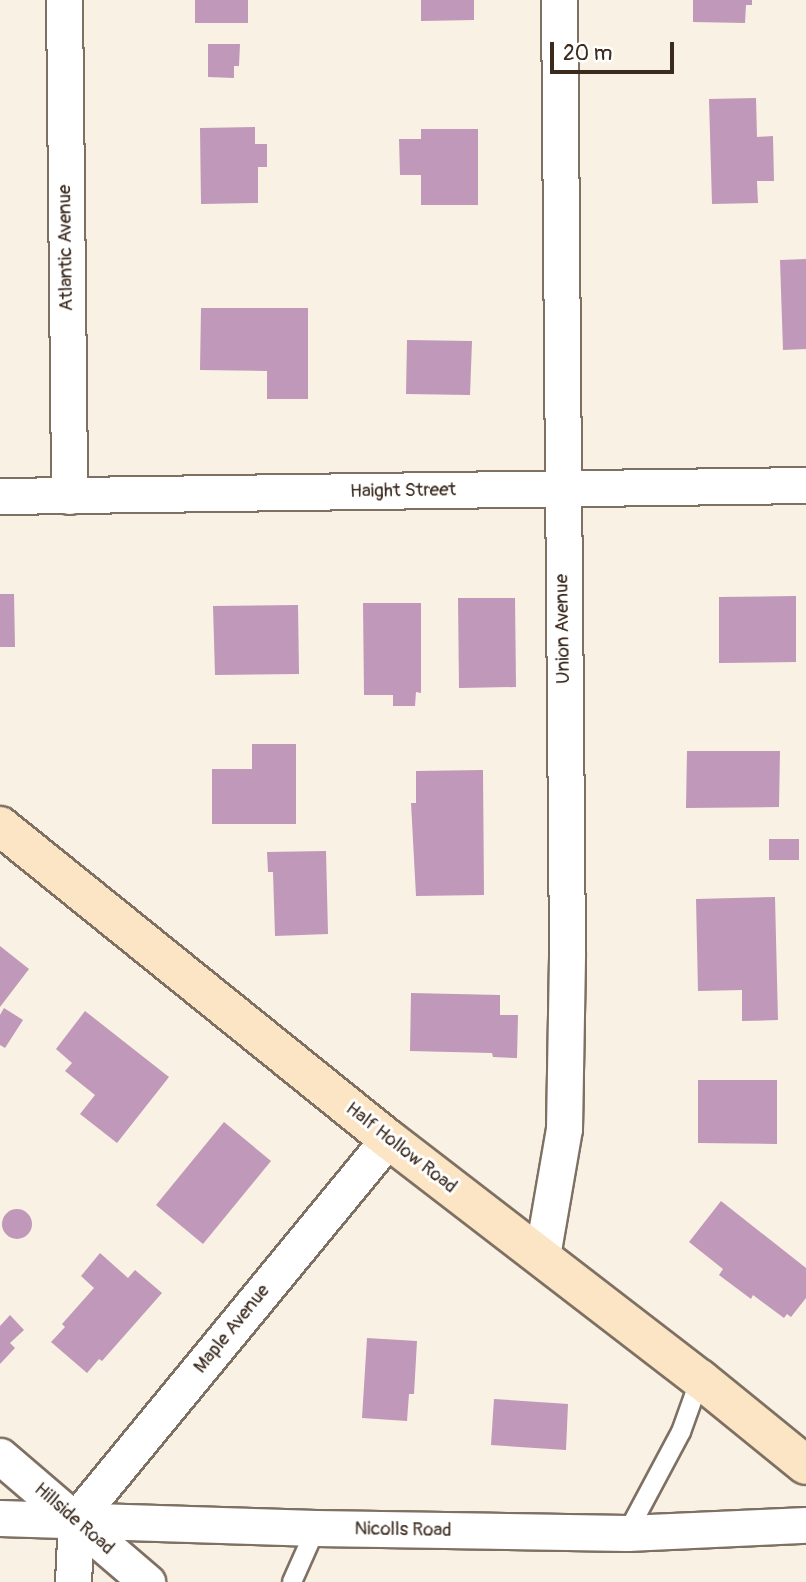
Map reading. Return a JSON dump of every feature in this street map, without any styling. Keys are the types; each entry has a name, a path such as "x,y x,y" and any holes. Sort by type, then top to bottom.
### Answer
{"street":[{"name":"Atlantic Avenue","path":"64,0 69,496"},
{"name":"Union Avenue","path":"542,1256 564,1129 567,953 561,489 559,0"},
{"name":"Haight Street","path":"0,496 806,485"},
{"name":"Half Hollow Road","path":"0,826 388,1139 700,1379 806,1465"},
{"name":"Maple Avenue","path":"76,1519 388,1139"},
{"name":"Hillside Road","path":"0,1456 147,1582"},
{"name":"Nicolls Road","path":"0,1518 316,1528 627,1533 806,1525"},
{"path":"73,1582 76,1519"}],"lane":[{"path":"627,1533 681,1432 700,1379"},
{"path":"292,1582 316,1528"}],"building":[{"path":"195,0 248,0 248,23 195,23"},
{"path":"421,0 474,0 474,20 421,21"},
{"path":"693,0 752,0 752,5 746,5 745,23 693,22"},
{"path":"208,44 240,44 239,66 234,66 234,78 208,77"},
{"path":"756,98 757,137 773,136 774,181 757,181 758,203 712,204 709,99"},
{"path":"255,127 255,144 267,144 267,167 258,167 258,203 201,204 200,128"},
{"path":"421,129 478,129 478,205 421,205 421,175 400,175 399,139 421,139"},
{"path":"806,259 806,349 783,350 780,260"},
{"path":"201,308 308,308 308,399 267,399 267,371 200,370"},
{"path":"407,340 472,341 470,395 406,394"},
{"path":"0,594 14,594 15,647 0,647"},
{"path":"796,596 796,662 719,663 719,597"},
{"path":"458,598 515,598 516,687 459,688"},
{"path":"363,603 421,603 421,693 416,692 415,706 393,706 393,695 364,695"},
{"path":"298,605 299,674 215,675 213,606"},
{"path":"252,744 296,744 296,824 212,824 212,769 252,769"},
{"path":"687,751 780,751 779,807 686,808"},
{"path":"483,770 484,895 416,896 411,803 416,803 416,771"},
{"path":"769,839 799,839 799,860 769,860"},
{"path":"326,851 328,934 275,936 273,872 268,872 267,852"},
{"path":"775,897 778,1020 742,1021 742,990 698,991 696,899"},
{"path":"0,946 29,969 0,1007"},
{"path":"411,993 500,995 500,1015 518,1015 517,1058 493,1057 492,1053 410,1051"},
{"path":"4,1008 23,1020 5,1048 0,1045 0,1015"},
{"path":"85,1011 169,1077 117,1143 80,1114 95,1095 65,1071 72,1063 56,1049"},
{"path":"698,1080 777,1080 777,1144 698,1143"},
{"path":"224,1122 271,1161 203,1244 156,1205"},
{"path":"721,1201 806,1268 806,1298 791,1317 787,1314 784,1318 753,1295 751,1299 719,1275 723,1269 689,1242"},
{"path":"17,1209 28,1213 32,1224 28,1235 17,1239 6,1235 2,1224 6,1213"},
{"path":"100,1253 128,1278 135,1270 162,1293 102,1361 99,1359 87,1373 51,1342 65,1327 62,1324 94,1288 81,1276"},
{"path":"10,1315 24,1330 10,1343 15,1348 0,1364 0,1326"},
{"path":"367,1338 417,1341 414,1394 409,1394 407,1421 362,1418"},
{"path":"494,1399 568,1404 566,1450 491,1445"}]}
